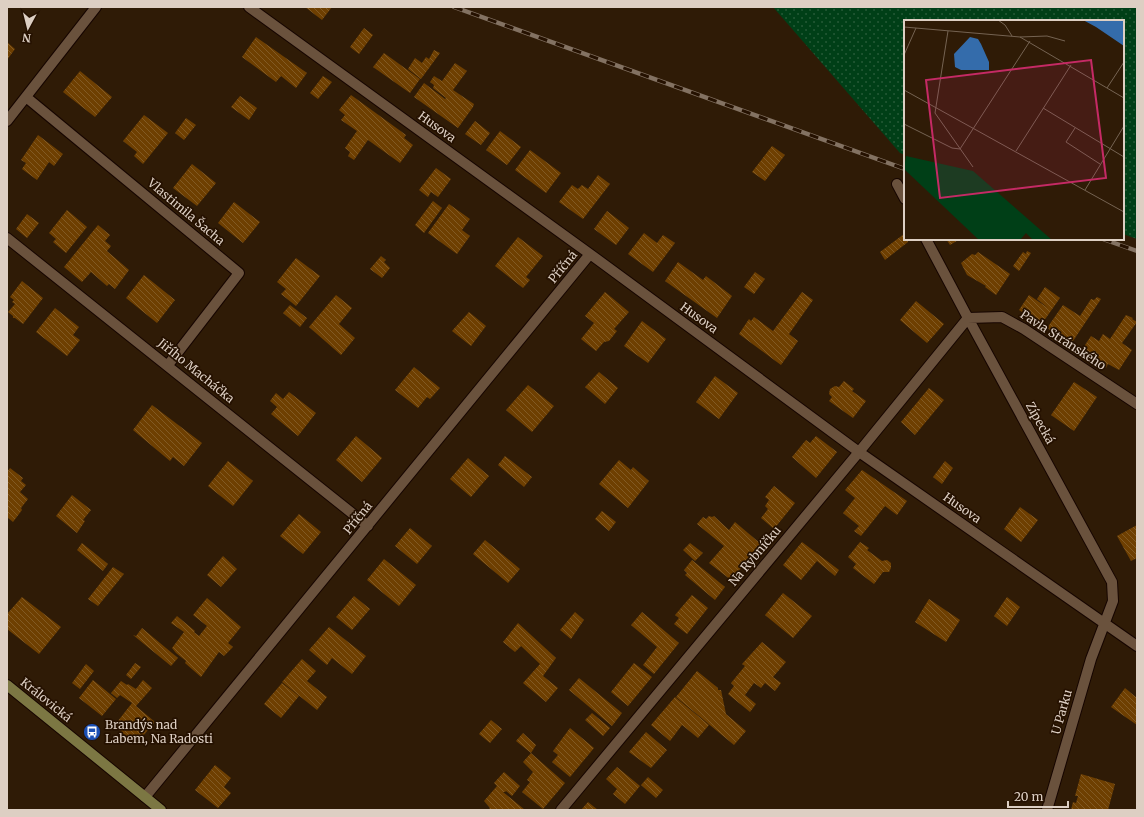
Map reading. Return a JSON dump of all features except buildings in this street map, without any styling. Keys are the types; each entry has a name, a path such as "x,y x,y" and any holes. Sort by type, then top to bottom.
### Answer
{"main road":[{"name":"Královická","path":"7,685 161,810"}],"street":[{"path":"7,121 96,7"},
{"name":"Husova","path":"249,7 590,254 859,452 1137,646"},
{"name":"Vlastimila Šacha","path":"26,97 239,273 168,365"},
{"path":"897,184 904,197"},
{"name":"Jiřího Macháčka","path":"7,238 368,526"},
{"name":"Zípecká","path":"927,240 1112,582 1113,602 1104,623"},
{"name":"Příčná","path":"145,797 590,254"},
{"name":"Pavla Stránského","path":"968,318 1002,317 1024,329 1137,404"},
{"name":"Na Rybníčku","path":"561,810 859,452 968,318"},
{"name":"U Parku","path":"1047,810 1091,659 1104,623"}],"green space":[{"path":"773,7 1137,7 1137,239 1124,234 1124,20 904,20 904,155 900,153"}],"railway":[{"path":"454,7 904,169"},
{"path":"1106,240 1137,251"}],"place":[{"name":"Brandýs nad Labem, Na Radosti","path":"92,732"}]}
